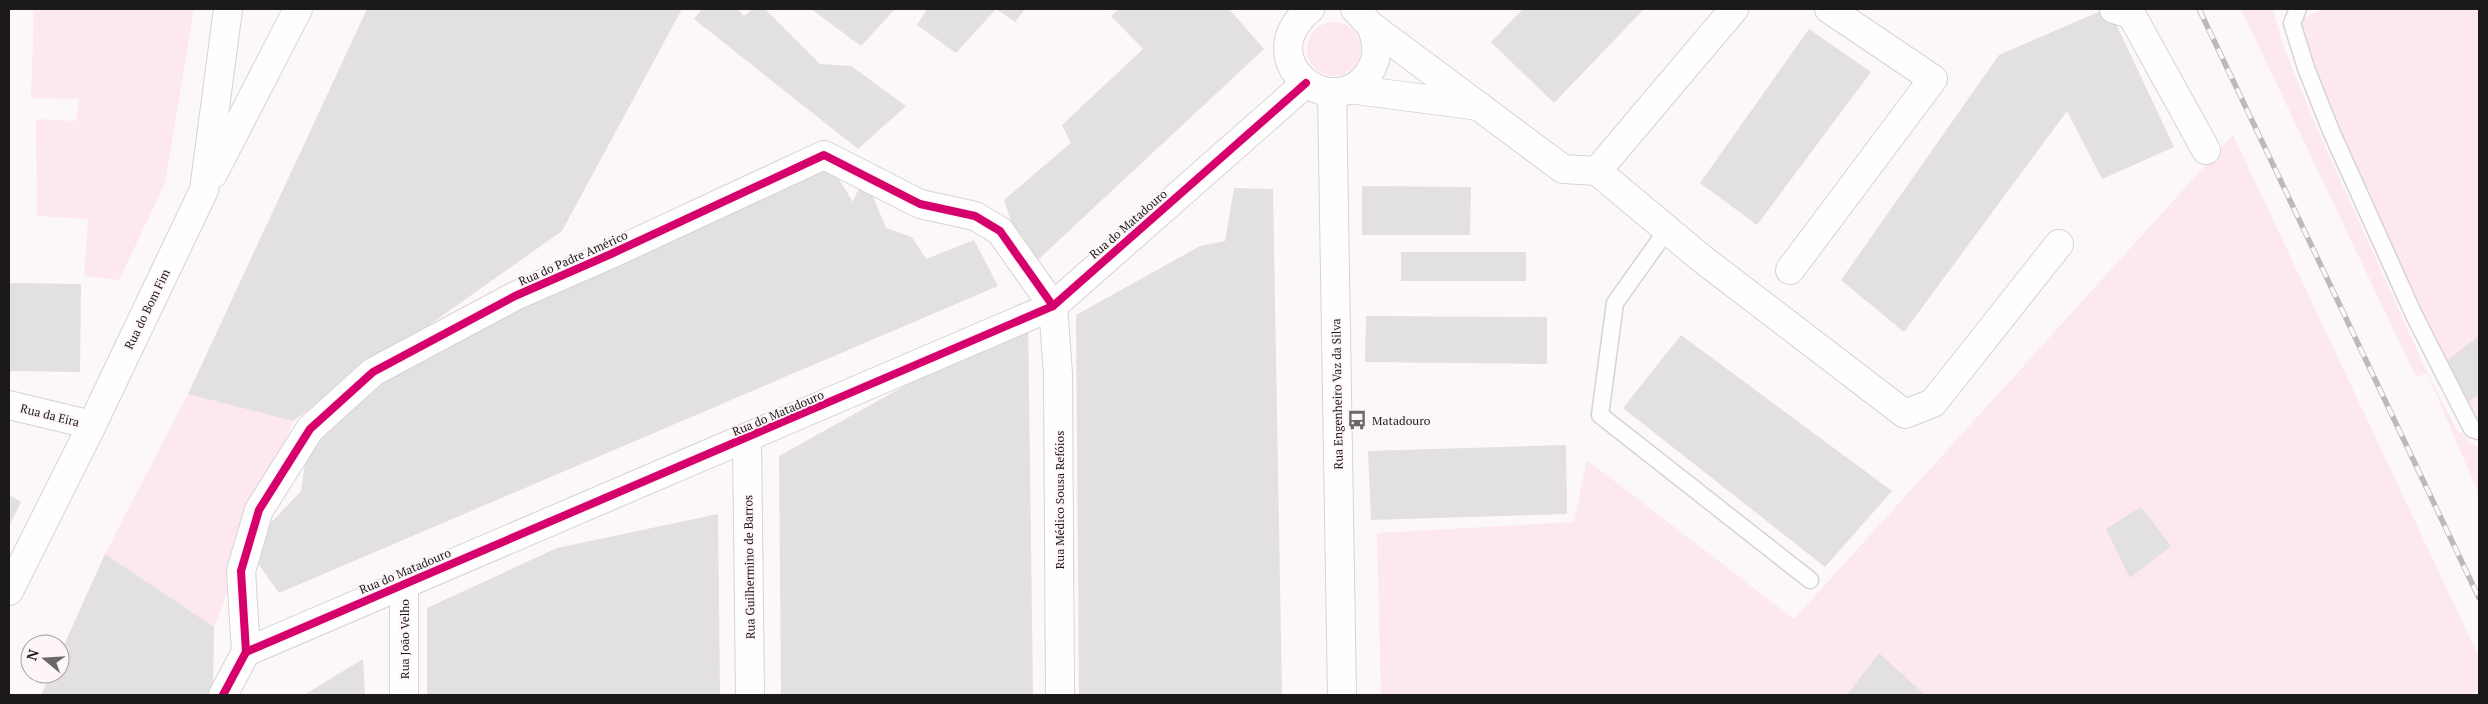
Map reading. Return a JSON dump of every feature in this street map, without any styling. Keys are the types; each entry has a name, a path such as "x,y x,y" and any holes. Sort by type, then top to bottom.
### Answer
{"street":[{"name":"Rua do Bom Fim","path":"9,591 92,426 204,190 228,9"},
{"path":"204,190 298,9"},
{"path":"1597,171 1734,9"},
{"path":"1790,270 1933,79 1829,9"},
{"path":"2114,9 2131,14 2206,150"},
{"path":"1302,12 1293,26 1288,48 1290,61 1296,74 1306,83 1323,91 1341,90 1480,106"},
{"path":"1341,90 1366,76 1375,60 1376,39 1363,14"},
{"path":"1363,14 1563,169 1597,171 1667,230 1905,414 1933,404 2059,244"},
{"name":"Rua do Matadouro","path":"246,652 1053,306 1306,83"},
{"name":"Rua Engenheiro Vaz da Silva","path":"1341,90 1342,695"},
{"name":"Rua do Padre Américo","path":"246,652 240,571 259,510 310,430 373,372 515,296 611,254 788,170 824,155 920,204 975,216 1000,231 1053,306"},
{"name":"Rua Médico Sousa Refóios","path":"1053,306 1058,374 1060,695"},
{"name":"Rua da Eira","path":"9,406 92,426"},
{"name":"Rua Guilhermino de Barros","path":"747,438 750,695"},
{"name":"Rua João Velho","path":"404,584 404,695"},
{"path":"223,695 246,652"}],"lane":[{"path":"2298,9 2292,23 2303,59 2345,165 2419,325 2472,429 2479,432"},
{"path":"1667,230 1615,303 1600,415 1810,580"}],"shaded area":[{"path":"34,9 194,9 165,183 119,280 84,276 88,219 37,216 36,119 76,121 79,99 31,98"},
{"path":"2241,9 2273,9 2284,48 2315,124 2427,372 2457,430 2479,449 2479,495 2427,373 2416,377"},
{"path":"2324,9 2479,9 2479,431 2472,429 2292,23"},
{"path":"1334,22 1344,24 1353,30 1359,39 1361,49 1359,59 1353,68 1344,74 1334,76 1324,74 1315,68 1309,59 1307,49 1309,39 1315,30 1324,24"},
{"path":"2233,135 2479,657 2479,690 2470,695 1381,695 1377,533 1574,522 1587,460 1794,619"},
{"path":"188,394 293,421 214,627 105,554"}],"building":[{"path":"367,9 682,9 562,231 293,421 188,394"},
{"path":"702,9 737,9 744,16 753,9 765,9 820,64 851,66 906,106 858,149 694,19"},
{"path":"811,9 895,9 861,46"},
{"path":"927,9 996,9 956,53 917,25"},
{"path":"996,9 1025,9 1015,22"},
{"path":"1119,9 1229,9 1264,49 1027,270 1004,200 1071,143 1062,125 1143,49 1111,16"},
{"path":"1523,9 1644,9 1554,103 1491,42"},
{"path":"2105,9 2109,9 2174,147 2102,179 2067,111 1904,332 1841,280 1999,55"},
{"path":"1809,29 1871,72 1757,225 1700,183"},
{"path":"824,155 853,202 864,175 886,228 912,237 926,259 974,240 998,286 279,593 247,548 301,491 310,429 373,372"},
{"path":"1362,186 1471,187 1470,235 1362,235"},
{"path":"1234,188 1273,189 1282,695 1079,695 1076,315 1200,246 1225,241"},
{"path":"1401,252 1526,252 1526,281 1401,281"},
{"path":"9,283 81,284 80,372 9,371"},
{"path":"1366,316 1547,317 1547,364 1365,362"},
{"path":"1028,317 1033,695 781,695 779,456"},
{"path":"1681,335 1892,491 1825,567 1623,408"},
{"path":"2479,336 2479,395 2460,406 2440,366"},
{"path":"1566,445 1567,514 1371,520 1368,451"},
{"path":"9,495 21,502 9,527"},
{"path":"2141,507 2171,546 2130,578 2106,529"},
{"path":"718,514 720,695 427,695 427,608 557,548"},
{"path":"105,554 214,627 213,695 41,695 46,684 70,684 69,634"},
{"path":"1879,653 1925,695 1847,695"},
{"path":"363,659 365,695 304,695"}],"railway":[{"path":"2199,9 2479,598"}],"cycle path":[{"path":"223,695 246,652 1053,306 1306,83"},
{"path":"246,652 241,571 259,510 310,429 373,372 515,296 611,254 824,155 920,204 975,216 1000,231 1053,306"}],"place":[{"name":"Matadouro","path":"1357,420"}]}
